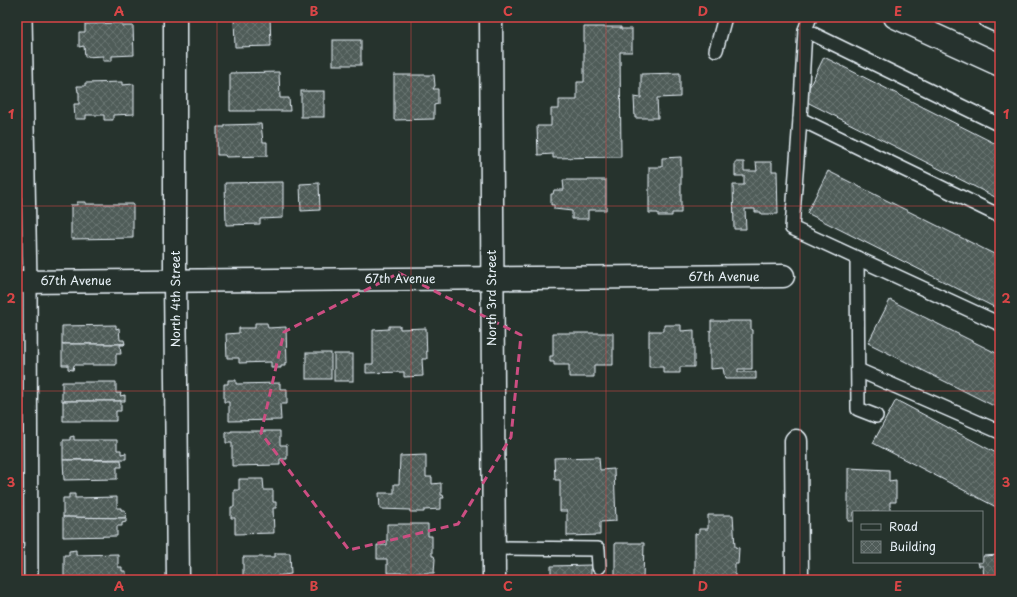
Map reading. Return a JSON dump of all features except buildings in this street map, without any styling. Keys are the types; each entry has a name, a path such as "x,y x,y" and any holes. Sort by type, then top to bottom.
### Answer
{"main road":[{"name":"North 4th Street","path":"175,17 175,280 178,580"},
{"name":"North 3rd Street","path":"491,17 494,580"},
{"path":"895,17 1000,65"},
{"path":"989,17 1000,22"},
{"name":"67th Avenue","path":"24,282 782,276"},
{"path":"796,441 797,580"}],"lane":[{"path":"25,17 24,282 31,580"},
{"path":"716,50 725,17"},
{"path":"810,17 805,30 792,228 1000,324"},
{"path":"805,30 1000,125"},
{"path":"800,119 1000,216"},
{"path":"857,258 858,409 876,416"},
{"path":"858,370 1000,432"},
{"path":"494,548 598,549 599,567"}],"highlighted area":[{"path":"399,273 521,335 511,437 458,524 349,550 261,433 284,332"}]}
